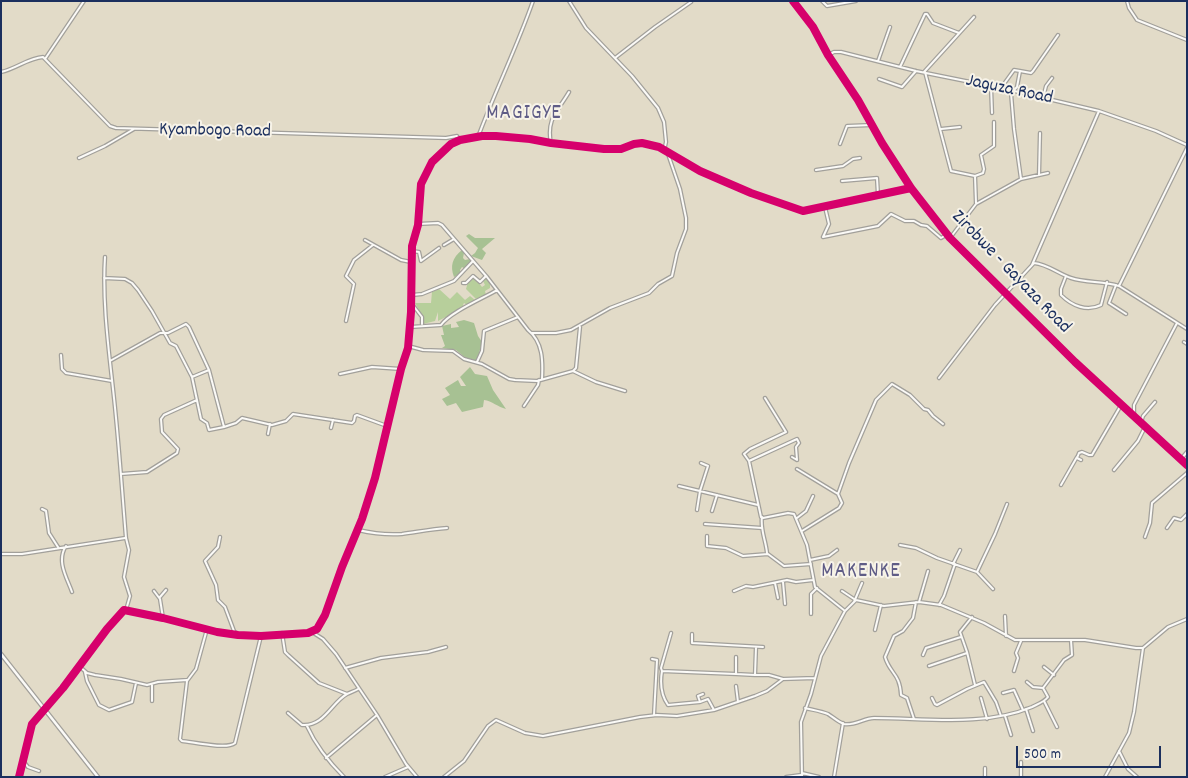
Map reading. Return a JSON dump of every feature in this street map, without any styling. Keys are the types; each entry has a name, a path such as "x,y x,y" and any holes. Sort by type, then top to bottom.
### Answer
{"street":[{"path":"1,72 13,69 34,58 41,57 45,59 84,1"},
{"path":"478,137 493,96 523,30 533,1"},
{"path":"569,1 586,28 632,76 662,114 666,142 664,151"},
{"name":"Zirobwe - Gayaza Road","path":"793,1 812,27 911,188 950,238 1075,362 1187,465"},
{"path":"822,1 828,6 856,1"},
{"path":"1127,1 1128,8 1138,20 1187,40"},
{"path":"615,58 691,2"},
{"path":"900,67 925,14 933,23 959,33"},
{"path":"974,17 925,72 951,171 975,176 984,171 981,155 991,150 994,146 994,122"},
{"path":"878,61 890,27"},
{"path":"1001,88 1014,70 1031,73 1034,71 1058,35"},
{"name":"Jaguza Road","path":"828,55 837,52 916,71 1013,90 1099,111 1156,131 1187,146"},
{"name":"Kyambogo Road","path":"45,59 110,126 116,128 446,138 457,136 460,140"},
{"path":"879,79 902,87 916,71"},
{"path":"1020,71 1017,87 1011,94 1021,179"},
{"path":"1043,98 1046,86 1052,78"},
{"path":"991,86 992,113"},
{"path":"551,143 549,136 551,121 555,111 569,92"},
{"path":"939,378 995,304 1032,264 1099,111"},
{"path":"840,144 846,126 872,125"},
{"path":"941,129 960,127"},
{"path":"80,158 106,146 134,129"},
{"path":"1039,174 1040,133"},
{"path":"126,610 238,635 261,636 312,632 317,629 326,615 340,572 358,530 375,478 408,346 412,304 411,262 418,224 422,184 426,171 432,162 451,144 460,140 496,136 612,149 642,143 659,147 700,172 751,193 807,211 911,188"},
{"path":"1109,303 1187,146"},
{"path":"532,333 559,333 580,326 610,308 632,301 648,293 658,284 670,278 673,274 677,253 686,229 686,218 680,189 668,153"},
{"path":"816,170 843,166 853,159 860,158"},
{"path":"950,238 976,204 1021,179 1048,173"},
{"path":"975,176 976,204"},
{"path":"842,181 877,178 878,195"},
{"path":"825,206 829,224 823,237 878,226 891,214 905,221 914,221 927,226 941,238 948,234"},
{"path":"418,224 439,223 486,276 532,333 540,346 543,366 540,380 524,406"},
{"path":"444,244 454,239"},
{"path":"365,240 401,260 411,262"},
{"path":"346,321 354,284 346,276 354,260 373,245"},
{"path":"412,251 420,252 421,260 439,248"},
{"path":"20,777 31,726 114,621 126,610 130,596 124,576 129,550 126,538 110,361 104,278 105,257"},
{"path":"412,295 431,291 454,281 473,261"},
{"path":"1032,264 1038,263 1076,280 1107,282 1118,285 1187,329"},
{"path":"458,277 463,284 473,276 480,282 486,276"},
{"path":"1066,276 1060,291 1061,295 1065,300 1076,306 1088,309 1100,306 1107,282"},
{"path":"104,278 122,278 132,283 152,311 164,334 171,344 176,346 192,377 201,419 207,423 209,429 224,427 236,423 242,418 270,424 286,421 293,414 302,417 352,423 357,415 387,426"},
{"path":"410,327 441,325 467,306 497,290"},
{"path":"1102,300 1126,314"},
{"path":"412,304 422,317 422,324"},
{"path":"477,362 482,351 484,331 518,317"},
{"path":"1134,416 1134,405 1177,323"},
{"path":"110,361 160,333 164,334 187,325 210,370 224,427"},
{"path":"573,371 576,366 580,326"},
{"path":"408,346 423,350 453,351 512,380 540,380 573,371 596,382 625,390"},
{"path":"61,355 62,369 66,374 112,381"},
{"path":"340,374 372,367 401,369"},
{"path":"192,377 210,370"},
{"path":"802,531 839,508 842,503 838,494 840,483 876,400 892,384 910,396 924,409 928,410 943,424"},
{"path":"764,398 786,432 744,454 749,461 762,517 762,528 767,553"},
{"path":"121,474 147,472 177,453 178,450 162,432 161,419 164,415 197,400"},
{"path":"1141,423 1143,416 1155,402"},
{"path":"1060,485 1082,452 1092,455 1120,407"},
{"path":"331,428 333,420"},
{"path":"268,434 270,424"},
{"path":"1114,470 1138,441 1146,427"},
{"path":"749,461 798,439 799,443 796,447 797,460 792,457"},
{"path":"1181,459 1187,452"},
{"path":"1077,457 1082,460"},
{"path":"697,510 700,491 708,466 701,463"},
{"path":"797,469 838,494"},
{"path":"1145,537 1150,523 1152,503 1187,472"},
{"path":"679,486 758,505"},
{"path":"712,511 717,495"},
{"path":"797,518 806,511 813,496"},
{"path":"977,572 1007,504"},
{"path":"42,510 46,511 48,533 58,547"},
{"path":"762,517 788,513 794,514 807,545 813,580 817,588 845,611"},
{"path":"1167,528 1174,518 1181,520 1187,514"},
{"path":"705,524 762,528"},
{"path":"358,530 400,534 447,528"},
{"path":"708,536 707,546 726,548 740,556 767,553 784,566 811,564"},
{"path":"220,537 218,547 205,561 218,588 218,600 225,607 234,631 238,635"},
{"path":"1,554 22,554 126,538"},
{"path":"900,545 916,548 977,572 993,589"},
{"path":"66,546 62,553 62,563 72,592"},
{"path":"810,560 829,556 837,550"},
{"path":"939,605 960,550"},
{"path":"914,719 907,698 901,695 898,676 890,667 885,657 894,636 903,631 913,618 928,571"},
{"path":"734,591 746,586 753,588 787,580 796,582 813,580"},
{"path":"783,582 785,604"},
{"path":"775,583 778,598"},
{"path":"802,775 801,729 815,678 822,656 845,611 854,602 862,583"},
{"path":"811,614 811,594 817,588"},
{"path":"160,597 166,590"},
{"path":"154,591 160,597 163,618"},
{"path":"842,591 854,599 854,602"},
{"path":"854,602 861,600 894,606 918,602 939,605 972,617 1012,639 1094,640 1127,647 1143,648"},
{"path":"875,630 881,605"},
{"path":"1005,616 1006,636"},
{"path":"972,617 960,630 975,685"},
{"path":"1105,777 1131,726 1143,648 1168,627 1187,620"},
{"path":"207,629 196,669 188,679 180,740 222,746 233,745 236,740 261,636"},
{"path":"317,629 319,636"},
{"path":"312,632 319,636 333,650 408,767 417,777"},
{"path":"282,633 285,652 288,655 319,683 347,694"},
{"path":"671,633 661,668 661,686 664,700 668,706 700,702 708,698 714,710"},
{"path":"692,634 692,643 763,647"},
{"path":"923,655 925,648 961,637"},
{"path":"1043,688 1064,660 1072,655 1071,639"},
{"path":"1014,672 1018,658 1016,653 1021,640"},
{"path":"345,668 381,658 428,652 446,646"},
{"path":"755,675 756,646"},
{"path":"929,666 967,653"},
{"path":"1,654 98,777"},
{"path":"736,658 736,674"},
{"path":"652,659 657,660 654,716"},
{"path":"79,666 95,676 121,678 152,685 158,682 188,679"},
{"path":"1044,667 1054,675"},
{"path":"662,671 769,675 783,679 815,678"},
{"path":"86,672 88,681 100,706 104,706 109,710 132,702 136,682"},
{"path":"444,777 449,775 464,761 488,726 496,720 540,736 654,716 677,716 714,710 761,694 783,679"},
{"path":"932,698 934,704 937,704 984,682 1003,716 1010,735"},
{"path":"1027,682 1033,687 1043,688"},
{"path":"152,685 152,702"},
{"path":"736,686 738,702"},
{"path":"288,713 302,726 307,726 317,722 347,694 358,688"},
{"path":"806,708 824,713 843,723 859,723 873,718 935,719 945,721 987,719 1003,716 1044,701 1048,697 1043,688"},
{"path":"1003,693 1014,690 1025,709 1033,731"},
{"path":"700,702 698,696 702,694"},
{"path":"981,698 987,719"},
{"path":"1044,701 1057,727"},
{"path":"326,758 377,716"},
{"path":"834,777 843,723"},
{"path":"307,726 317,746 344,777"},
{"path":"1119,751 1128,769 1134,772 1133,775 1137,777"},
{"path":"24,762 28,767 40,770"},
{"path":"1021,762 1021,777"},
{"path":"385,777 408,767"},
{"path":"985,768 985,777"},
{"path":"786,777 802,775 819,777"}],"green space":[{"path":"469,234 475,238 495,238 482,249 486,253 482,260 471,256 478,248 466,236"},
{"path":"462,250 464,253 463,258 472,261 465,269 462,267 461,273 454,277 453,262"},
{"path":"474,277 482,287 485,285 483,281 486,278 490,284 490,288 485,291 486,295 476,299 466,289 468,282"},
{"path":"439,289 450,299 457,292 465,300 470,296 475,300 467,305 464,303 465,307 438,321 438,312 435,321 423,324 423,317 415,303 431,303 432,292"},
{"path":"464,320 474,323 482,342 477,361 467,359 456,350 442,348 445,346 441,335 444,335 442,326 451,324 451,328 459,327 456,322"},
{"path":"470,367 475,374 487,376 493,390 506,409 484,400 483,407 462,412 456,403 447,406 442,399 450,395 445,388 458,380 461,386 466,386 460,377"}],"cycle path":[{"path":"793,1 813,27 828,55 858,100 882,143 911,188 950,238 1075,362 1187,465"},
{"path":"19,777 32,724 63,688 107,629 124,610 217,632 238,635 261,636 308,633 317,629 325,615 362,519 375,478 401,369 408,348 411,312 412,246 418,225 421,184 432,162 451,144 460,140 482,136 530,139 604,149 621,149 642,143 659,147 700,171 751,193 803,211 911,188"}],"district":[{"name":"MAGIGYE","path":"524,115"},
{"name":"MAKENKE","path":"861,573"}]}
